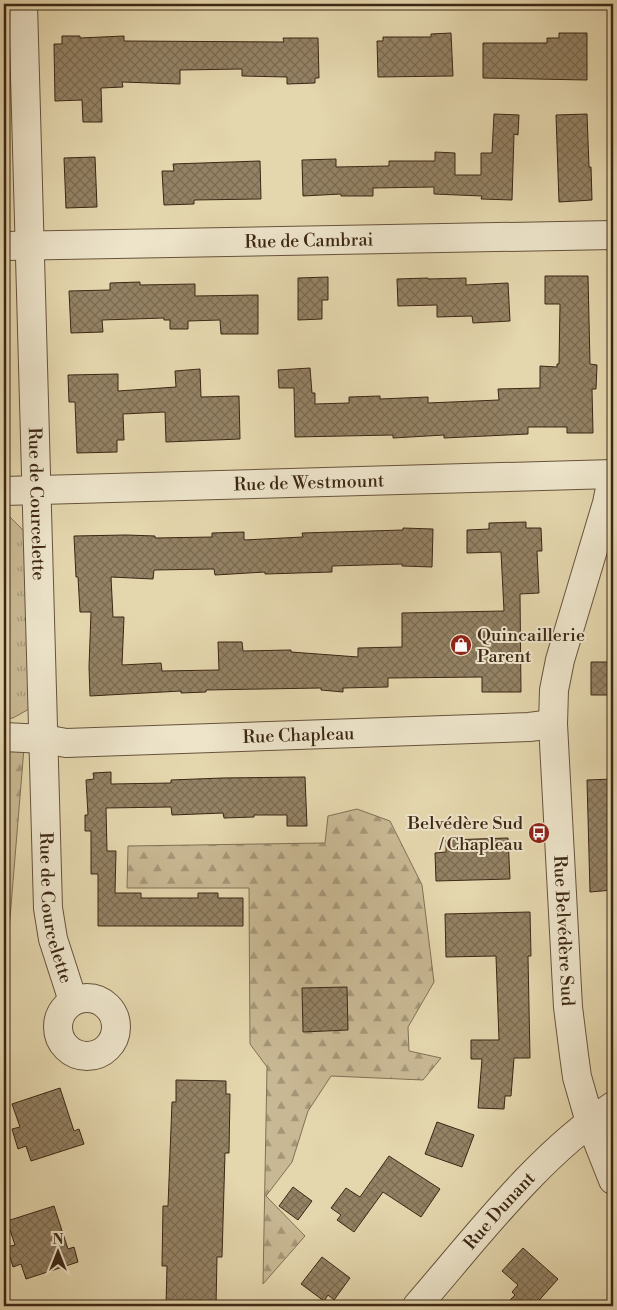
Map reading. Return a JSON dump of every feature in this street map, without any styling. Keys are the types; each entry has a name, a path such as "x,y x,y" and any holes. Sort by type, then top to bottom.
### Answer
{"street":[{"name":"Rue de Courcelette","path":"23,4 17,246 37,490 48,908 53,939 73,1002"},
{"name":"Rue de Cambrai","path":"17,246 613,234"},
{"name":"Rue de Westmount","path":"4,491 613,473"},
{"name":"Rue Belvédère Sud","path":"613,473 607,503 560,660 554,690 553,724 568,1007 577,1077 590,1122 613,1180"},
{"name":"Rue Chapleau","path":"4,737 66,742 519,727 553,724"},
{"name":"Rue Dunant","path":"417,1306 511,1198 550,1158 590,1122 613,1106"}],"green space":[{"path":"4,514 7,514 24,531 29,709 13,718 4,719"},
{"path":"24,748 5,979 4,985 4,751"},
{"path":"357,809 390,821 422,885 434,982 408,1027 409,1051 441,1058 423,1080 331,1076 308,1111 292,1162 266,1196 305,1236 263,1284 267,1067 250,1044 249,888 127,888 128,846 325,843 328,816"}],"building":[{"path":"451,33 453,76 378,77 377,41 383,41 383,37 431,37 431,34"},
{"path":"559,33 587,33 587,80 483,78 483,43 547,43 547,38 559,38"},
{"path":"62,36 80,36 80,38 124,36 124,41 284,42 283,38 318,38 319,78 315,78 315,83 287,84 287,77 242,76 242,69 180,70 180,84 122,82 123,87 101,88 102,122 83,122 82,100 55,101 54,44 62,44"},
{"path":"494,114 519,115 518,135 514,134 512,200 481,199 482,196 434,194 434,187 373,188 373,196 341,196 341,194 303,196 302,160 336,159 336,167 389,166 389,161 435,161 435,152 455,153 455,175 481,175 481,153 492,153"},
{"path":"587,114 592,200 559,202 556,115"},
{"path":"95,157 97,207 66,208 64,158"},
{"path":"260,161 261,199 194,200 194,204 164,205 162,171 174,171 173,164"},
{"path":"545,276 588,276 590,364 597,365 596,389 592,389 593,433 567,433 567,427 528,427 528,434 444,438 444,435 393,438 393,435 295,437 294,388 279,388 278,370 310,368 312,393 315,393 315,404 349,403 349,397 380,396 380,399 428,397 428,403 499,400 498,389 540,388 540,366 557,367 557,364 559,364 560,304 545,304"},
{"path":"328,277 328,300 322,300 322,319 298,320 298,278"},
{"path":"466,278 466,285 508,283 510,321 473,323 472,316 437,317 437,305 398,306 397,279"},
{"path":"140,282 140,285 195,284 195,296 258,295 258,334 221,334 220,320 188,321 188,329 170,329 170,320 164,320 164,318 102,320 103,332 71,333 69,291 110,290 110,283"},
{"path":"200,369 201,397 239,396 240,439 166,442 165,412 123,414 124,440 117,440 117,452 77,453 75,402 69,402 68,375 118,374 118,391 176,387 175,371"},
{"path":"526,522 526,528 541,528 542,551 537,551 539,593 520,594 521,692 482,692 482,677 388,678 388,687 343,688 343,692 321,690 321,688 206,690 206,692 181,693 181,691 90,696 91,612 80,612 74,536 212,537 212,533 244,532 244,540 303,537 302,533 403,530 403,528 433,529 432,567 402,566 402,564 332,566 332,572 265,574 265,572 215,575 214,569 154,570 153,579 111,577 113,617 124,617 122,665 161,663 162,671 219,670 218,642 242,642 243,651 291,650 291,652 358,657 358,648 402,647 402,613 504,611 501,552 467,553 467,530 489,529 489,523"},
{"path":"591,662 613,662 613,695 591,695"},
{"path":"111,772 111,784 171,783 171,780 222,778 305,777 307,826 287,826 287,815 254,815 254,817 224,818 223,813 172,815 171,807 106,808 107,851 116,851 115,893 141,893 141,898 198,898 198,893 218,893 218,898 243,898 243,926 98,926 98,874 91,874 91,831 85,831 85,815 88,815 86,780 94,779 93,773"},
{"path":"613,779 613,890 590,892 587,780"},
{"path":"508,838 510,879 436,881 435,853 446,852 446,840"},
{"path":"530,912 531,956 528,956 530,1058 514,1058 511,1096 505,1096 504,1109 478,1108 482,1059 471,1059 471,1040 499,1040 496,956 446,957 445,914"},
{"path":"347,987 348,1030 303,1032 302,988"},
{"path":"176,1080 226,1081 226,1094 230,1094 229,1153 225,1153 222,1257 217,1257 216,1306 166,1306 167,1266 162,1266 163,1206 168,1206 172,1102 176,1102"},
{"path":"60,1088 74,1131 79,1129 84,1144 31,1161 26,1146 18,1149 12,1129 20,1127 12,1104"},
{"path":"437,1122 474,1135 462,1167 425,1154"},
{"path":"389,1156 440,1189 421,1217 383,1192 354,1232 337,1220 341,1215 331,1208 346,1188 360,1197"},
{"path":"293,1187 312,1201 298,1220 279,1206"},
{"path":"54,1206 68,1249 74,1247 78,1262 26,1279 21,1264 13,1267 7,1247 15,1245 7,1221"},
{"path":"523,1248 558,1279 534,1306 504,1306 515,1295 512,1292 518,1285 502,1271"},
{"path":"322,1257 350,1278 334,1300 328,1295 324,1301 301,1284"}],"place":[{"name":"Quincaillerie Parent","path":"461,645"},
{"name":"Belvédère Sud / Chapleau","path":"539,833"}]}
